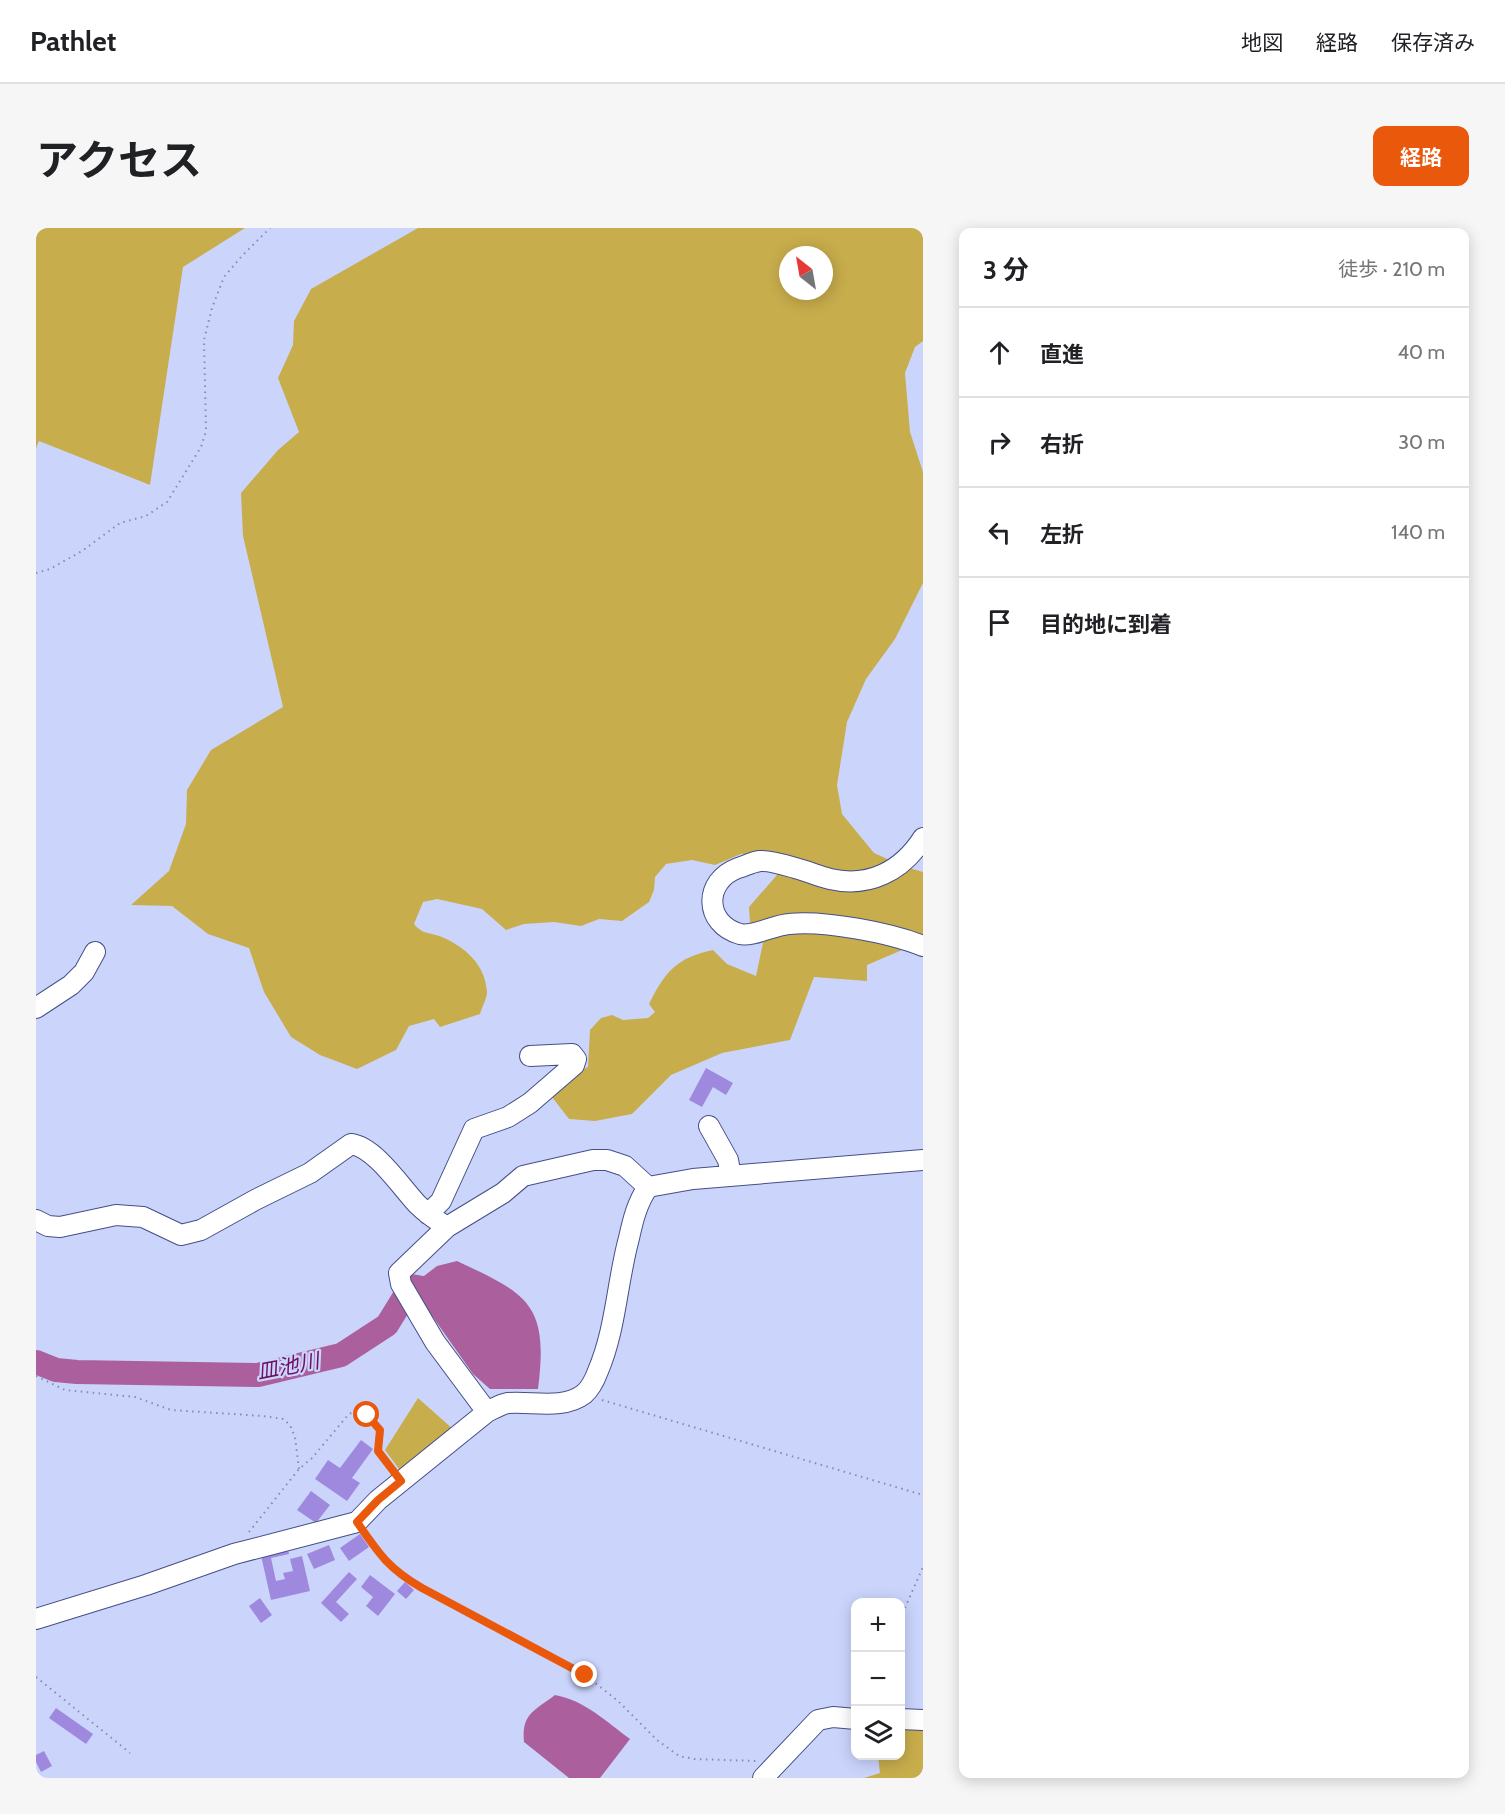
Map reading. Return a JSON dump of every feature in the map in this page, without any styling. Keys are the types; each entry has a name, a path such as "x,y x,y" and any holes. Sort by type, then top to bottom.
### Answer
{"street":[{"path":"923,838 899,866 869,880 853,882 830,879 784,865 761,861 747,865 722,878 714,890 712,902 715,916 725,928 743,935 789,924 818,924 860,930 911,941 923,946"},
{"path":"36,1008 71,985 84,972 95,952"},
{"path":"428,1214 441,1201 474,1129 507,1117 530,1103 574,1065 576,1059 572,1054 530,1056"},
{"path":"709,1125 728,1160 731,1176"},
{"path":"36,1220 48,1226 60,1227 125,1215 143,1217 181,1235 201,1230 310,1173 351,1144 357,1145 385,1166 418,1205 447,1227"},
{"path":"487,1412 435,1342 399,1278 399,1273 447,1227 503,1193 523,1176 593,1160 607,1160 625,1166 648,1187"},
{"path":"648,1187 693,1179 923,1160"},
{"path":"36,1619 146,1585 234,1554 357,1522 378,1500 487,1412 505,1403 556,1404 585,1394 604,1356 615,1312 622,1263 636,1210 648,1187"},
{"path":"769,1772 818,1720 851,1719"},
{"path":"905,1719 923,1720"}],"path":[{"path":"36,573 50,569 82,552 120,523 146,516 167,502 201,447 206,431 204,340 212,308 224,277 270,228"},
{"path":"36,1376 66,1390 135,1397 171,1410 270,1416 284,1419 290,1425 295,1437 298,1469"},
{"path":"585,1394 923,1495"},
{"path":"234,1554 298,1469 312,1458 348,1415 357,1408 367,1415 380,1430 378,1451 401,1481"},
{"path":"357,1522 386,1563 402,1577 585,1675 618,1701 657,1740 679,1756 694,1759 759,1761 769,1772"},
{"path":"905,1608 923,1568"},
{"path":"36,1677 130,1753"}],"shaded area":[{"path":"36,228 245,228 183,267 150,485 39,441 36,448"},
{"path":"418,228 923,228 923,341 915,347 905,373 910,432 923,472 923,583 895,639 866,679 847,722 837,785 842,814 874,853 923,872 923,952 902,950 867,965 867,981 814,977 790,1040 722,1053 671,1075 632,1114 595,1121 569,1119 552,1097 570,1075 588,1067 590,1030 601,1018 612,1015 623,1020 648,1018 655,1012 649,1004 667,975 681,962 700,953 713,950 727,964 756,976 764,938 750,923 749,907 777,875 776,854 741,854 715,865 692,860 666,864 655,877 654,890 649,902 622,921 599,919 581,926 554,922 524,924 506,930 482,909 437,899 423,902 414,924 417,928 459,946 478,965 487,992 480,1014 440,1027 434,1019 409,1026 396,1050 357,1069 320,1055 291,1037 264,992 249,948 208,934 172,906 131,905 169,871 186,824 187,790 211,750 283,707 243,536 241,493 278,450 299,432 278,378 293,345 294,321 311,289"},
{"path":"457,1261 501,1283 517,1294 528,1306 536,1320 540,1338 541,1360 538,1389 490,1389 473,1374 411,1286 437,1266"},
{"path":"418,1398 454,1430 402,1473 385,1450"},
{"path":"555,1695 585,1707 630,1739 600,1778 569,1778 524,1742 527,1718"},
{"path":"905,1729 923,1729 923,1778 864,1778 880,1773 878,1760 905,1760"}],"building":[{"path":"706,1068 733,1083 726,1095 713,1087 702,1107 689,1100"},
{"path":"361,1440 373,1449 352,1478 360,1483 347,1501 315,1479 328,1460 340,1468"},
{"path":"311,1491 330,1505 316,1523 297,1510"},
{"path":"360,1534 369,1547 349,1561 340,1548"},
{"path":"329,1545 335,1560 314,1569 307,1554"},
{"path":"288,1549 289,1554 271,1558 276,1581 285,1579 283,1573 293,1571 290,1559 302,1556 310,1591 271,1600 260,1551"},
{"path":"349,1572 357,1579 336,1602 349,1614 341,1622 321,1603"},
{"path":"370,1575 395,1594 378,1616 366,1606 373,1597 361,1587"},
{"path":"405,1582 414,1590 406,1599 397,1591"},
{"path":"260,1598 272,1615 261,1623 249,1606"},
{"path":"56,1708 93,1734 86,1744 49,1718"},
{"path":"44,1751 52,1766 41,1772 36,1762 36,1755"}],"waterway":[{"name":"皿池川","path":"36,1362 56,1370 77,1372 258,1375 341,1355 387,1325 411,1286 423,1288"}],"route":[{"path":"367,1415 380,1430 378,1451 401,1481 357,1522 386,1563 402,1577 585,1675"}]}
